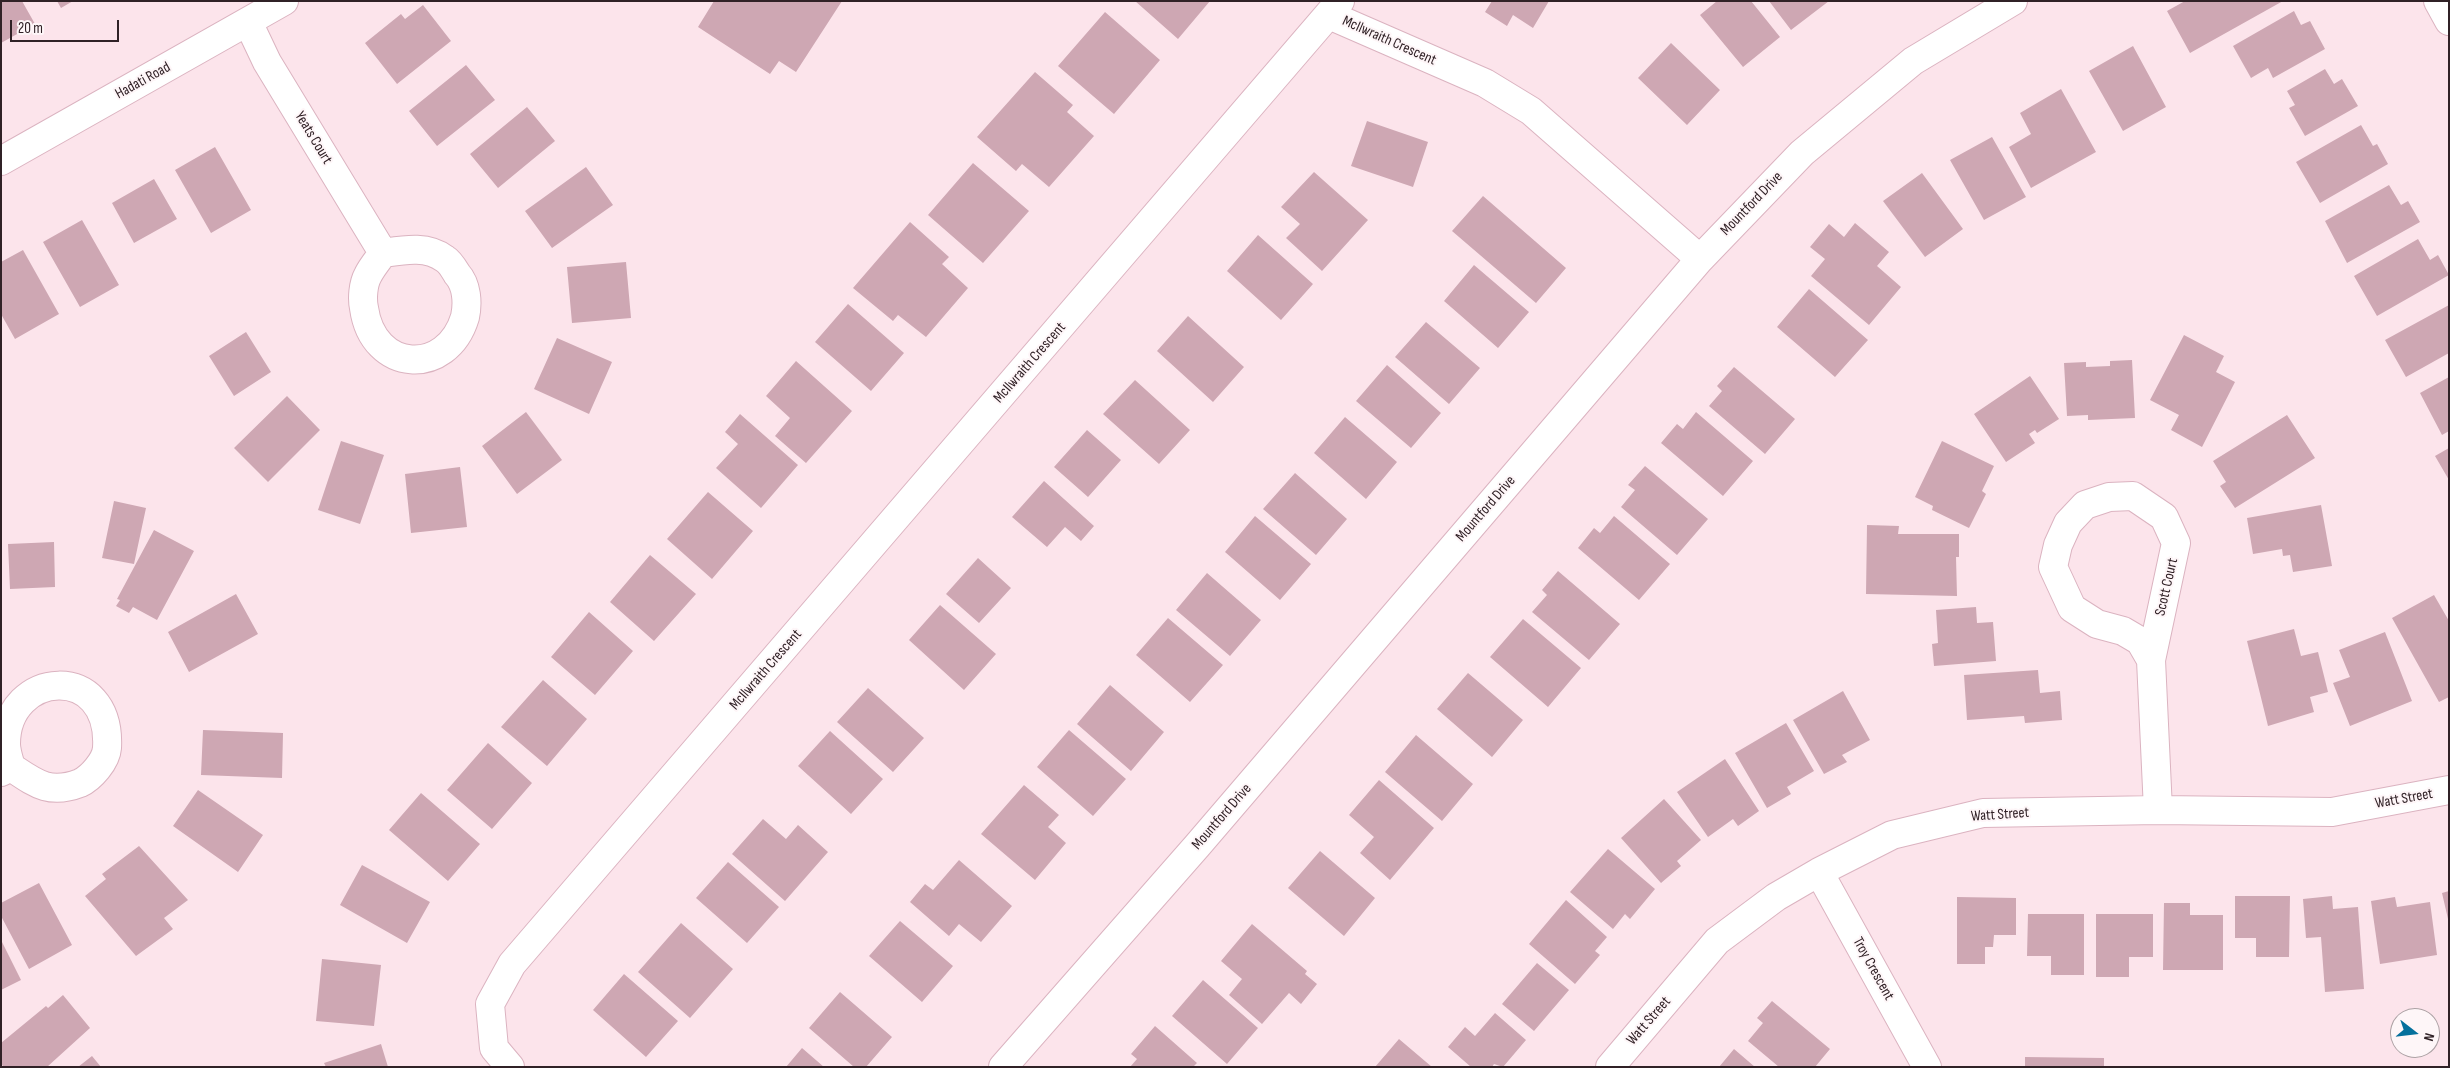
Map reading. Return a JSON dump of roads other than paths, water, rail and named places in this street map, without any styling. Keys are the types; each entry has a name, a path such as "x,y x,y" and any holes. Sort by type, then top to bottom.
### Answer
{"street":[{"name":"Hadati Road","path":"1,161 284,1"},
{"name":"Mountford Drive","path":"1003,1067 1197,846 1700,259 1802,152 1913,61 2013,1"},
{"path":"2438,1 2449,20"},
{"name":"McIlwraith Crescent","path":"510,1067 494,1048 490,1004 512,964 1335,8 1485,83 1531,111 1700,259"},
{"name":"Yeats Court","path":"248,22 267,62 383,252"},
{"name":"Scott Court","path":"2152,660 2140,642 2123,631 2097,624 2072,608 2053,567 2058,545 2068,523 2086,505 2109,497 2133,496 2141,501 2164,517 2176,543 2152,660 2158,810"},
{"name":"Watt Street","path":"1610,1067 1717,941 1776,897 1819,872 1892,835 1982,814 2158,810 2332,812 2449,790"},
{"name":"Troy Crescent","path":"1819,872 1926,1067"}]}
